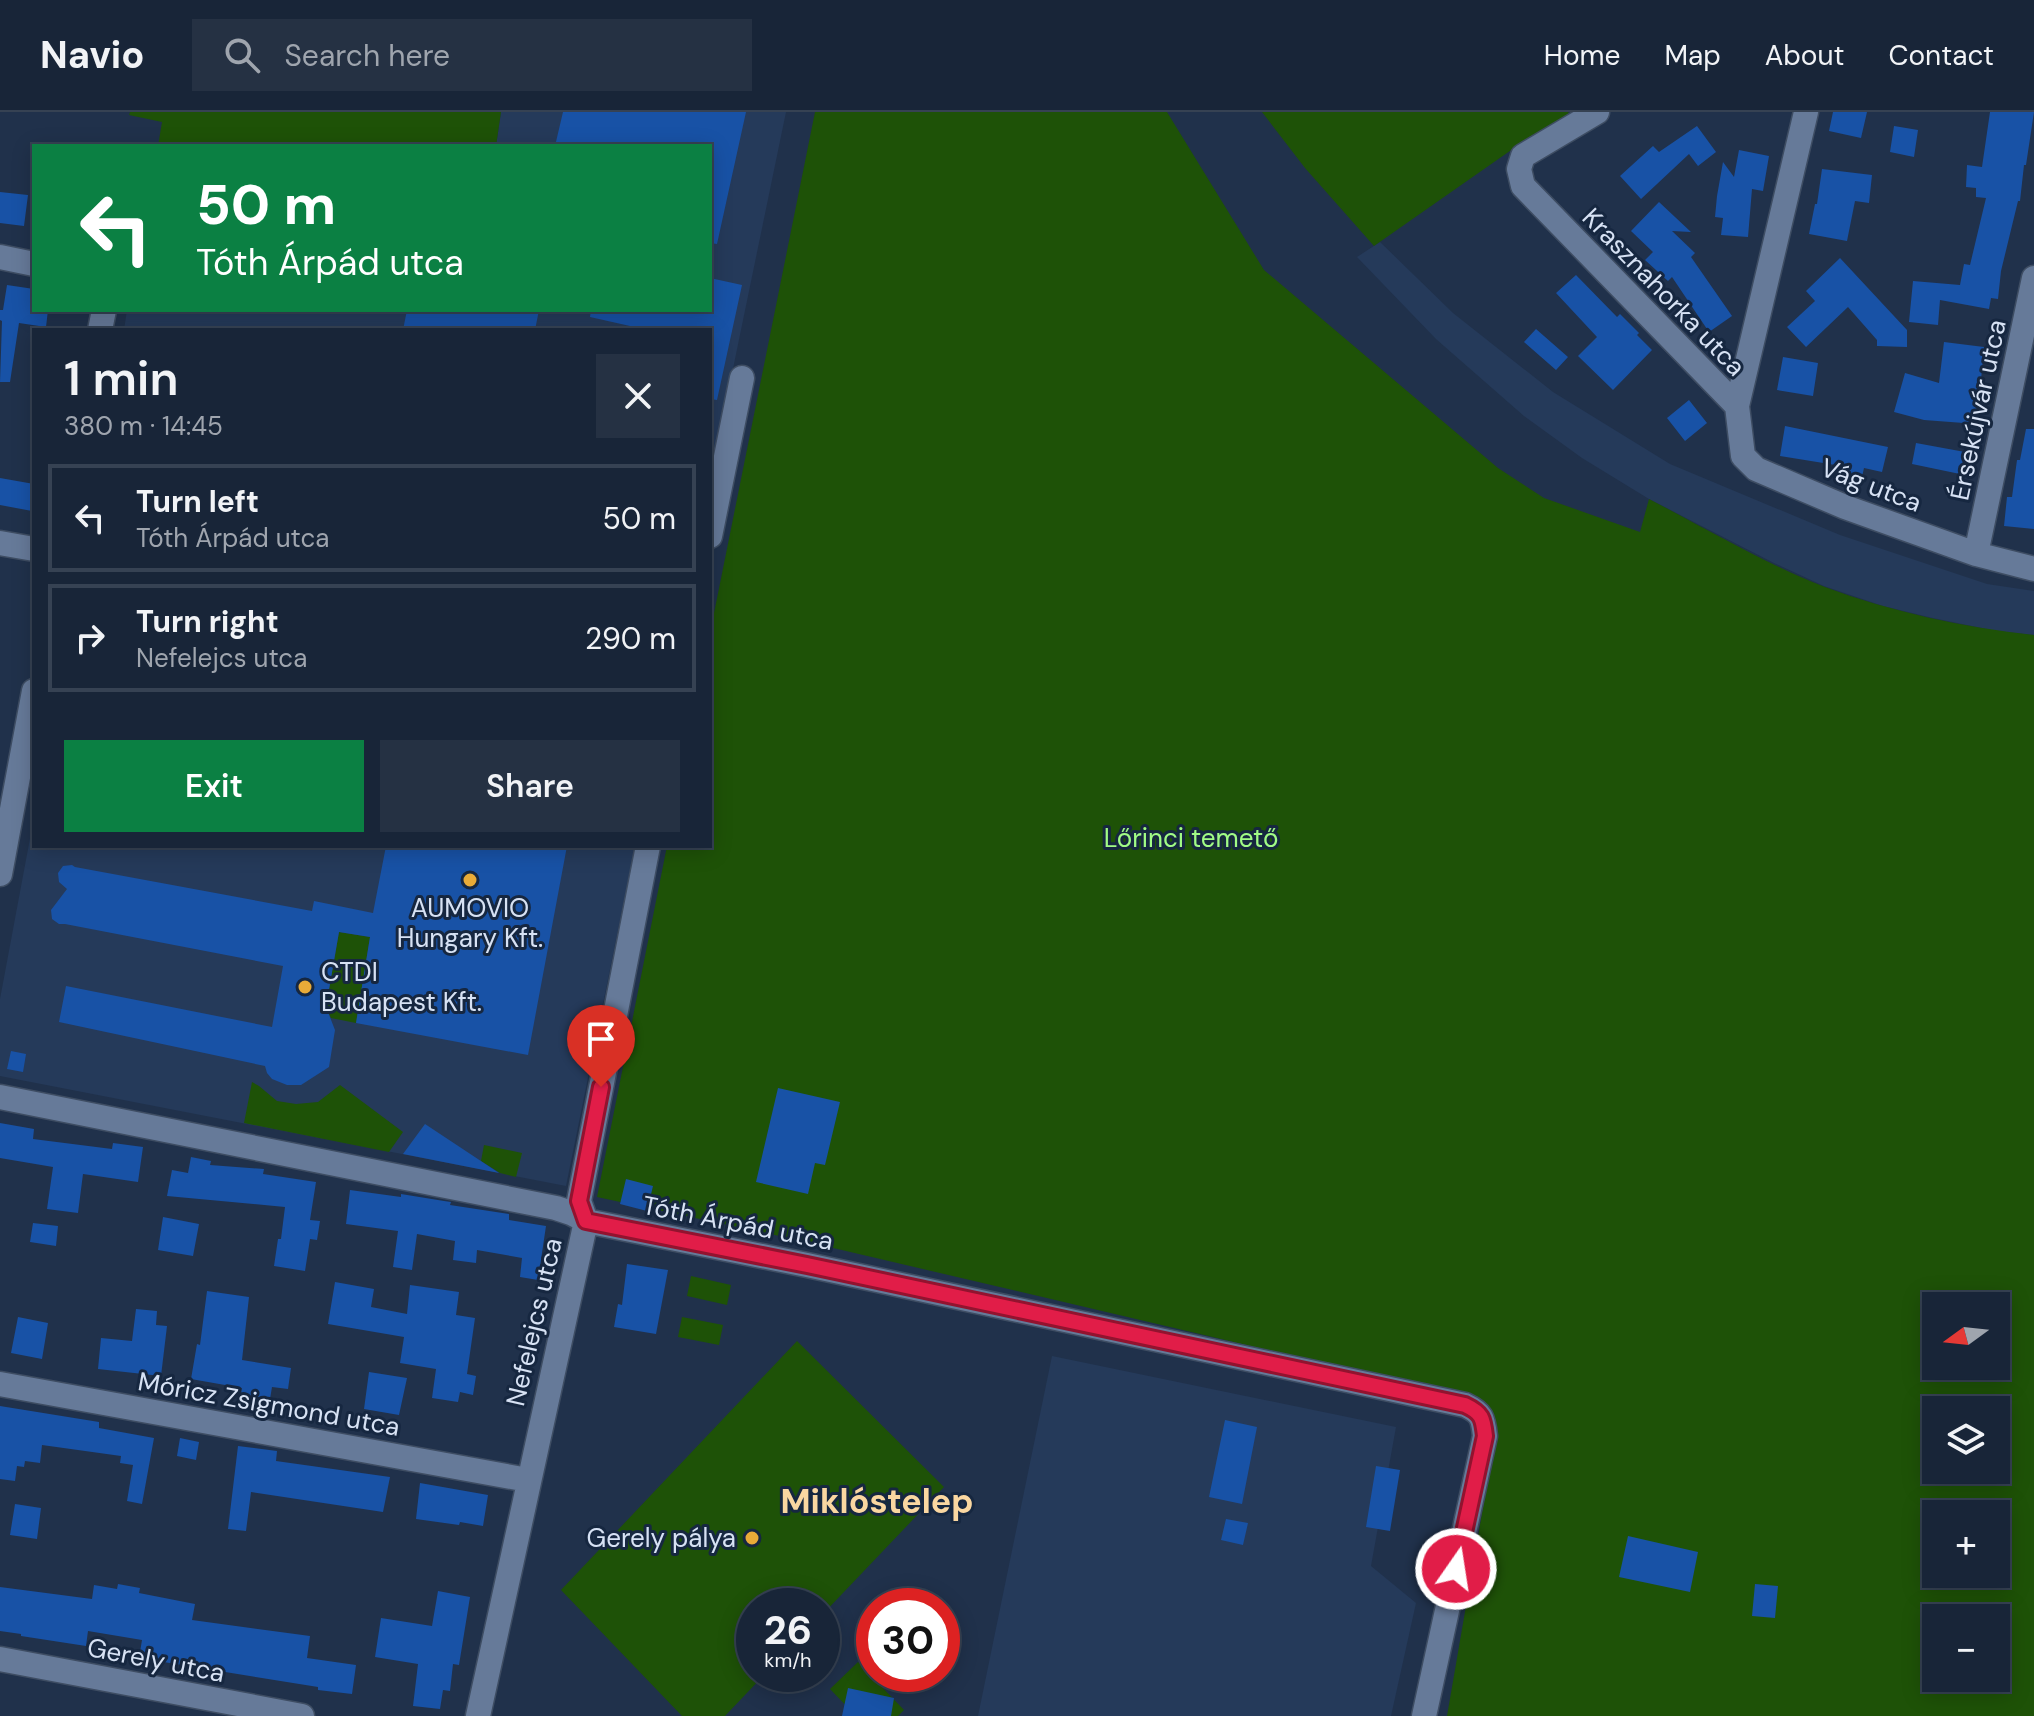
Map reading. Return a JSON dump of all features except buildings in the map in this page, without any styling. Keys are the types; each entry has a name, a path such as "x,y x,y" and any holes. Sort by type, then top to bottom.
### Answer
{"street":[{"name":"Krasznahorka utca","path":"1597,112 1523,156 1519,169 1523,186 1737,406"},
{"name":"Krasznahorka utca","path":"1737,406 1806,112"},
{"path":"0,257 32,264"},
{"name":"Érsekújvár utca","path":"1976,554 2034,279"},
{"path":"712,526 742,378"},
{"name":"Vág utca","path":"1737,406 1743,456 1756,469 1845,507 1976,554 2034,569"},
{"path":"0,543 32,549"},
{"path":"0,874 5,821 32,700"},
{"name":"Nefelejcs utca","path":"478,1716 586,1221 579,1201 648,848"},
{"name":"Tóth Árpád utca","path":"0,1097 556,1208 586,1221 1465,1405 1484,1419 1485,1436 1424,1716"},
{"name":"Móricz Zsigmond utca","path":"0,1384 528,1480"},
{"name":"Gerely utca","path":"0,1659 302,1716"}],"shaded area":[{"path":"501,112 786,112 712,470 712,328 124,328 127,312 712,312 712,144 496,144"},
{"path":"1380,242 1453,313 1553,392 1670,464 1840,535 1987,584 2034,591 2034,635 1933,618 1883,606 1824,586 1649,499 1582,458 1524,416 1436,339 1357,257"},
{"path":"32,828 32,848 635,848 566,1186 0,1076 0,999"},
{"path":"1052,1356 1396,1427 1371,1566 1416,1603 1391,1716 978,1716"}],"green space":[{"path":"130,112 501,112 496,144 158,144 162,122 129,115"},
{"name":"Lőrinci temető","path":"815,112 1167,112 1264,270 1498,468 1544,498 1640,532 1649,499 1758,557 1825,587 1928,617 2034,635 2034,1716 1447,1716 1495,1438 1477,1399 812,1243 597,1197 667,848 712,848 712,623"},
{"path":"1262,112 1568,112 1570,115 1517,146 1374,246 1305,168"},
{"path":"339,932 370,937 356,1023 331,1018 326,1007"},
{"path":"252,1082 277,1101 296,1104 318,1102 340,1085 403,1132 389,1152 244,1123"},
{"path":"484,1145 522,1153 516,1177 500,1173 481,1161"},
{"path":"691,1276 731,1285 727,1305 687,1296"},
{"path":"682,1317 723,1325 719,1345 678,1337"},
{"name":"Gerely pálya","path":"797,1341 944,1487 840,1596 840,1588 736,1588 736,1692 748,1692 725,1716 682,1716 561,1590"},
{"path":"856,1664 856,1692 887,1692 904,1710 898,1716 856,1716 833,1692 840,1692 840,1679"}],"place":[{"name":"AUMOVIO Hungary Kft.","path":"470,880"},
{"name":"CTDI Budapest Kft.","path":"305,987"},
{"name":"Gerely pálya","path":"752,1538"}],"district":[{"name":"Miklóstelep","path":"877,1501"}],"route":[{"path":"601,1087 579,1201 586,1221 807,1265 1465,1405 1475,1410 1484,1419 1485,1436 1456,1569"}]}
